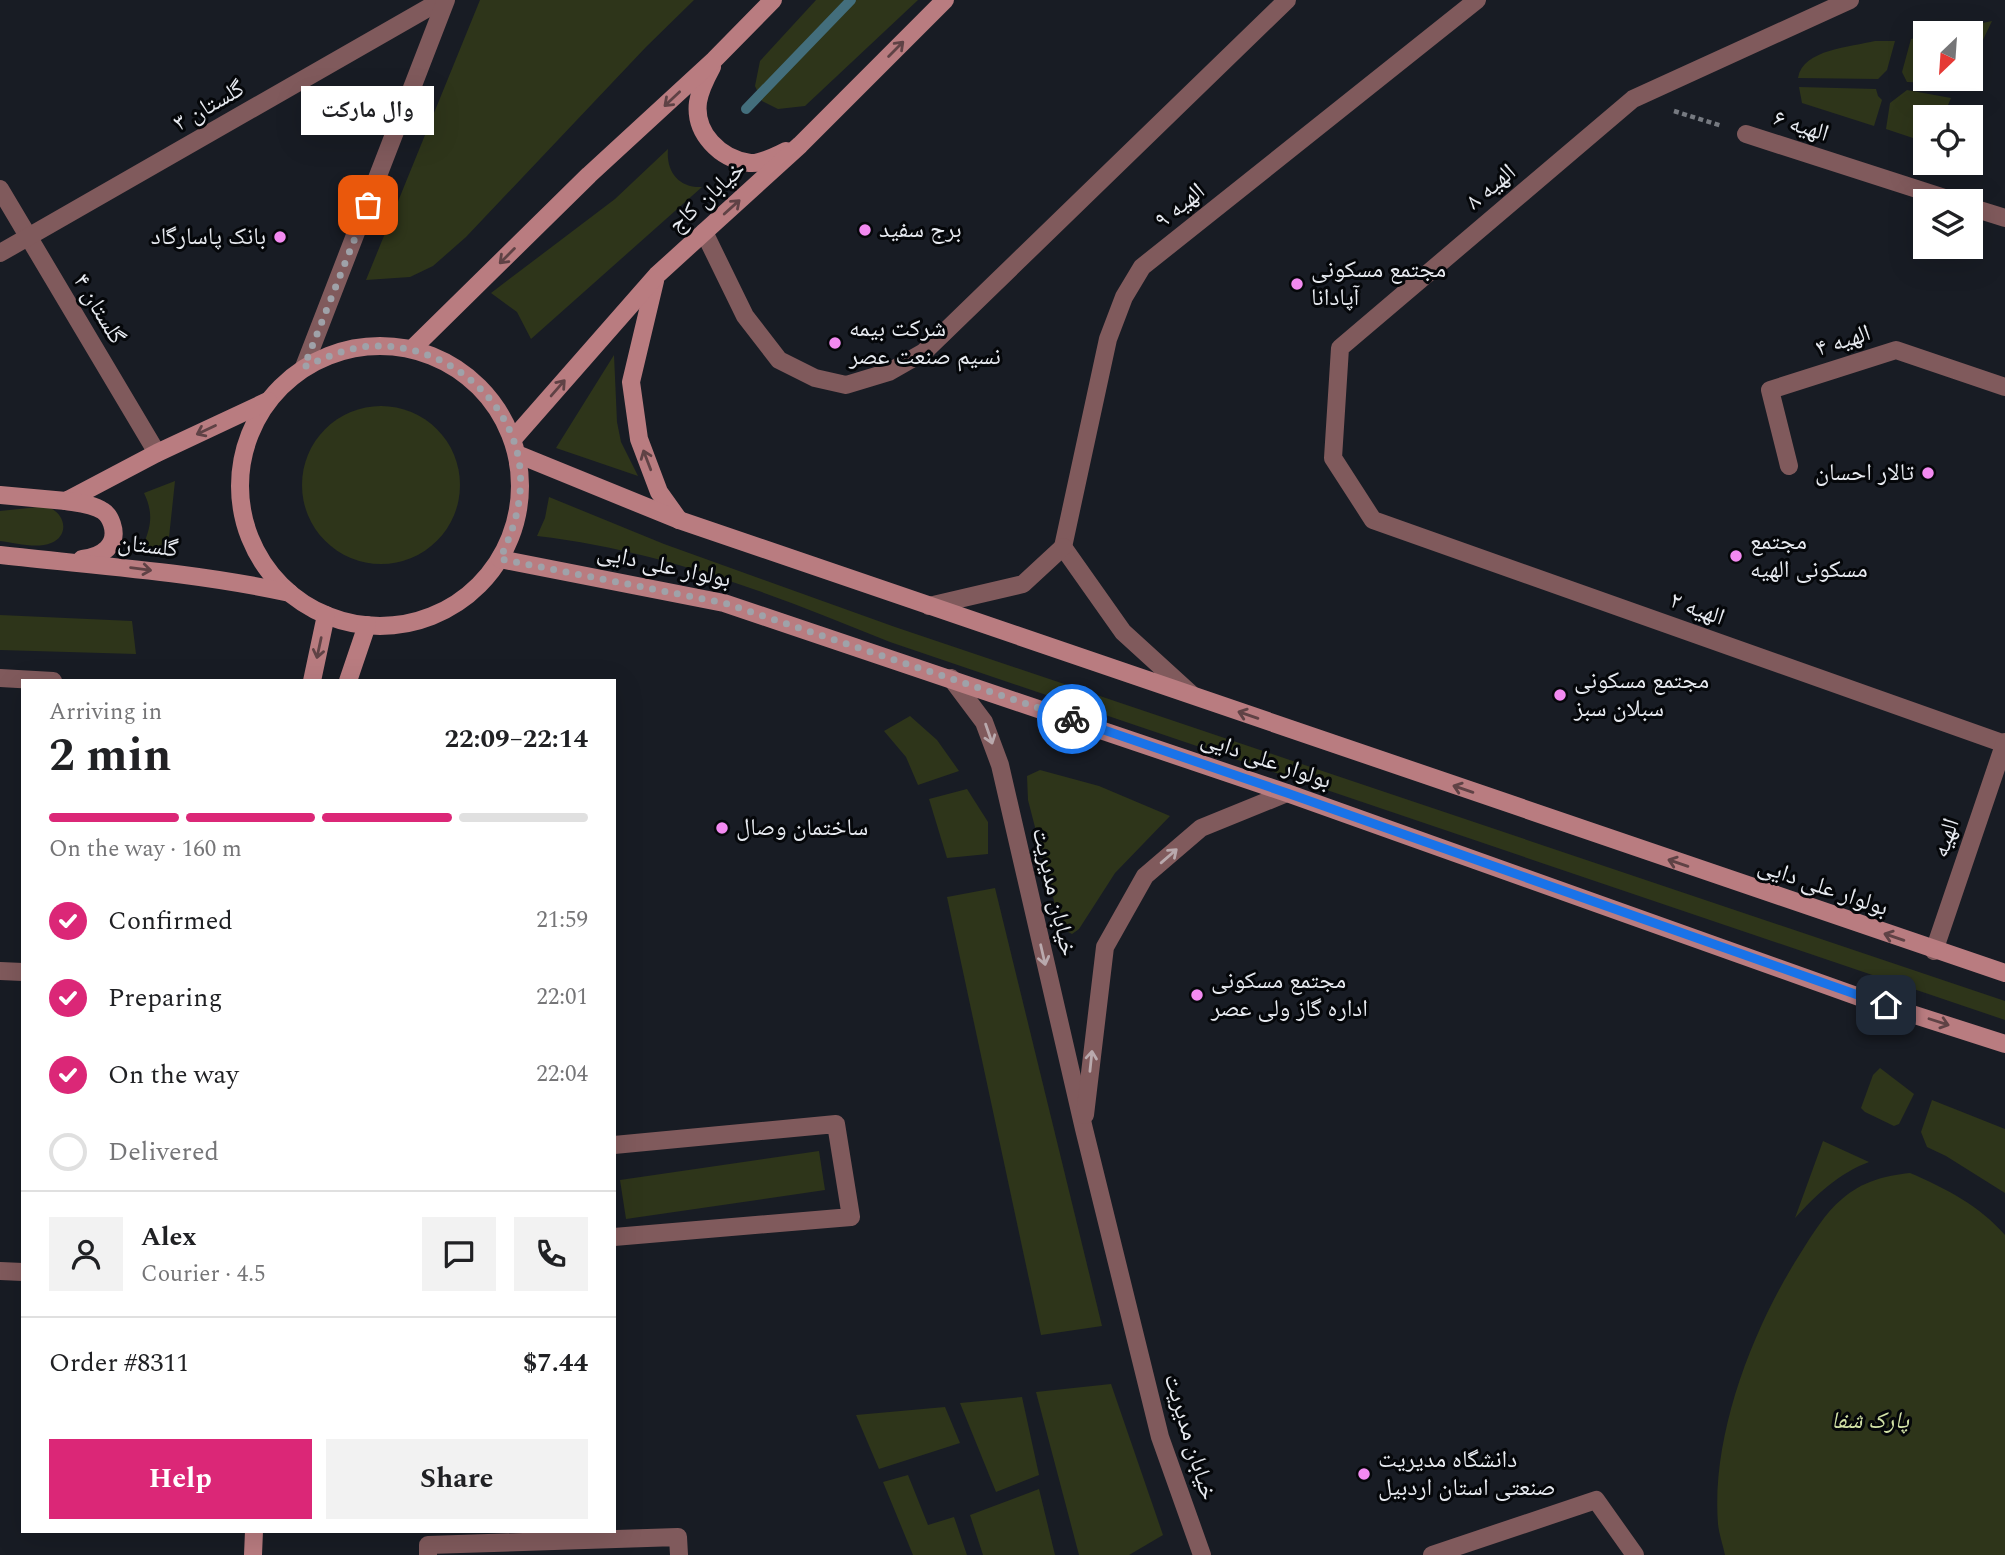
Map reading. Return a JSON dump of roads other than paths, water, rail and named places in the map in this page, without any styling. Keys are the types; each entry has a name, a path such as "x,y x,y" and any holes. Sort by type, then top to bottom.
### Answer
{"main road":[{"path":"412,349 589,175 715,60 773,0"},
{"name":"خیابان کاج","path":"515,447 657,275 800,145 945,0"},
{"path":"715,60 702,88 698,105 699,124 711,143 728,156 751,163 768,159 800,145"},
{"path":"657,275 648,301 631,382 639,439 659,492 679,520"},
{"path":"375,346 412,349 439,358 463,372 484,391 501,414 515,447 521,490 515,525 500,559 476,589 444,611 406,624 367,625 326,615 290,593 261,561 244,522 239,480 247,438 268,401 285,382 304,367 338,352 375,346"},
{"path":"66,501 157,453 268,401"},
{"name":"بولوار علی دایی","path":"515,447 679,520 1934,951 2005,973"},
{"path":"0,495 66,501 101,509 109,515 114,534 111,544 96,557 58,562"},
{"name":"گلستان","path":"0,555 133,568 290,593"},
{"name":"بولوار علی دایی","path":"500,559 724,603 1287,793 1849,993 2005,1044"},
{"path":"312,679 326,615"},
{"path":"349,679 367,625"},
{"path":"253,1555 254,1533"}],"street":[{"name":"گلستان ۳","path":"0,253 444,0"},
{"path":"304,367 444,0"},
{"path":"704,232 745,316 779,360 815,378 846,385 889,372 924,352 1287,0"},
{"name":"الهیه ۹","path":"1063,547 1108,339 1124,297 1142,267 1477,0"},
{"name":"الهیه ۸","path":"1373,520 1333,458 1340,348 1633,99 1850,0"},
{"name":"الهیه ۶","path":"1746,134 1917,189"},
{"name":"گلستان ۴","path":"0,189 157,453"},
{"path":"1983,211 2005,218"},
{"name":"الهیه ۴","path":"1789,466 1770,390 1896,350 2005,387"},
{"name":"الهیه ۲","path":"1373,520 2005,743"},
{"path":"929,606 1023,584 1063,547 1122,632 1193,696"},
{"path":"0,678 21,679"},
{"name":"خیابان مدیریت","path":"951,678 985,722 1000,765 1084,1129 1160,1437 1202,1555"},
{"name":"الهیه","path":"1934,951 2005,743"},
{"name":"خیابان مدیریت","path":"1084,1129 1105,947 1145,876 1201,828 1287,793"},
{"path":"0,971 21,972"},
{"path":"616,1145 836,1124 851,1217 616,1237"},
{"path":"0,1271 21,1272"},
{"path":"1432,1555 1596,1500 1635,1555"},
{"path":"428,1555 428,1545 678,1536 679,1555"}],"waterway":[{"path":"746,109 851,0"}],"place":[{"name":"وال مارکت","path":"368,205"},
{"name":"برج سفید","path":"865,230"},
{"name":"بانک پاسارگاد","path":"280,237"},
{"name":"مجتمع مسکونی آپادانا","path":"1297,284"},
{"name":"شرکت بیمه نسیم صنعت عصر","path":"835,343"},
{"name":"تالار احسان","path":"1928,473"},
{"name":"مجتمع مسکونی الهیه","path":"1736,556"},
{"name":"مجتمع مسکونی سبلان سبز","path":"1560,695"},
{"name":"ساختمان وصال","path":"722,828"},
{"name":"مجتمع مسکونی اداره گاز ولی عصر","path":"1197,995"},
{"name":"دانشگاه مدیریت صنعتی استان اردبیل","path":"1364,1474"}],"park label":[{"name":"پارک شفا","path":"1870,1421"}]}
